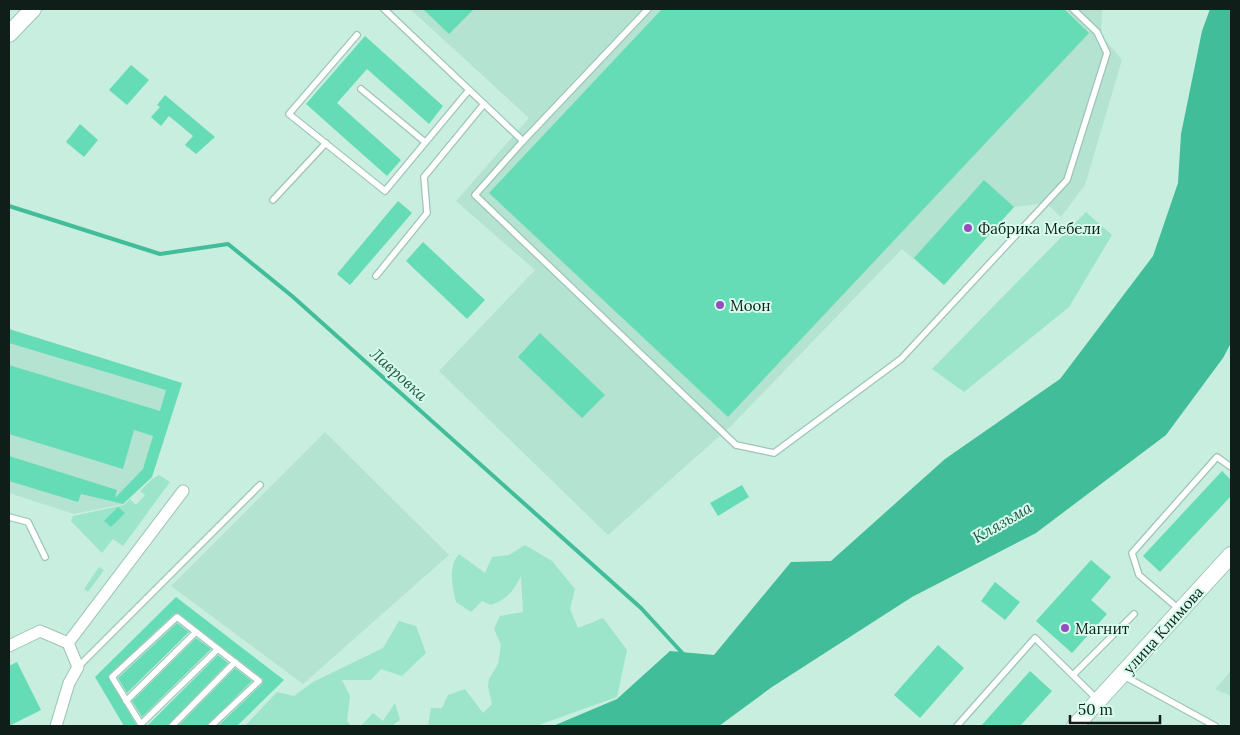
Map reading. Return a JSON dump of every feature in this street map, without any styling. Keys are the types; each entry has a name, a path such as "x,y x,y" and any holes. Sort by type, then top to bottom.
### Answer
{"main road":[{"path":"9,34 33,9"},
{"name":"улица Климова","path":"1075,726 1231,555"}],"street":[{"path":"68,643 183,491"},
{"path":"9,646 40,631 68,643 78,668 69,683 56,726"}],"lane":[{"path":"384,9 523,141"},
{"path":"648,9 474,195 736,445 774,453 901,359 1067,180 1107,54 1097,32 1073,9"},
{"path":"357,35 289,114 385,191 469,90"},
{"path":"362,89 425,142"},
{"path":"376,276 428,212 424,177 484,104"},
{"path":"273,200 326,143"},
{"path":"1181,611 1139,575 1132,553 1217,457 1231,467"},
{"path":"78,668 260,485"},
{"path":"9,517 28,522 45,558"},
{"path":"1073,676 1134,614"},
{"path":"211,726 259,681 235,662 177,617 112,678 142,725 218,649"},
{"path":"126,701 196,632"},
{"path":"957,726 1035,638 1099,700"},
{"path":"172,726 235,662"},
{"path":"1122,674 1215,726"}],"shaded area":[{"name":"Моон","path":"410,9 1102,9 1101,35 1122,60 1085,185 1061,217 1046,203 1014,207 944,285 902,249 731,426 608,535 439,371 535,270 456,201 529,118"},
{"path":"1086,212 1112,235 1069,307 964,392 932,369"},
{"path":"9,329 182,383 152,477 123,504 74,514 9,493"},
{"path":"325,432 449,555 303,684 171,586"},
{"path":"159,475 170,482 123,546 113,539 102,553 71,521 73,516 124,505 130,499 136,505 145,495 140,491"},
{"path":"525,545 552,561 575,589 570,609 578,628 603,618 627,650 617,697 536,726 428,726 431,708 442,708 448,695 465,689 483,713 492,704 488,686 489,679 498,664 501,645 494,629 500,616 523,612 521,576 509,594 491,605 482,601 471,612 456,602 452,583 452,571 453,564 459,554 485,573 492,557 509,555"},
{"path":"99,567 104,570 88,592 84,589"},
{"path":"399,621 416,626 426,653 402,676 381,669 371,680 342,680 350,696 347,721 351,726 245,726 277,692 294,696 313,682 383,648"},
{"path":"1231,671 1231,696 1215,689"},
{"path":"395,703 400,720 392,726 361,726 373,713 383,721"}],"water":[{"name":"Клязьма","path":"1210,9 1231,9 1231,343 1223,358 1166,435 1036,533 912,597 772,687 719,726 553,726 617,699 670,651 714,655 791,562 831,561 945,459 1060,379 1153,256 1178,183 1181,134 1202,31"}],"building":[{"path":"423,9 474,9 449,34"},
{"name":"Моон","path":"662,9 1064,9 1089,33 728,417 489,193"},
{"path":"365,36 443,106 429,124 367,69 337,103 401,160 387,176 306,104"},
{"path":"131,65 149,80 127,105 109,90"},
{"path":"165,95 215,137 196,154 185,145 193,136 169,116 161,126 151,117 160,107 157,105"},
{"path":"80,124 98,140 84,157 66,142"},
{"name":"Фабрика Мебели","path":"984,180 1014,207 944,285 914,258"},
{"path":"398,201 412,213 350,285 337,274"},
{"path":"423,242 485,300 467,319 406,261"},
{"path":"9,329 182,383 152,477 123,504 81,494 78,502 9,481 9,456 117,490 115,498 143,469 153,436 134,430 123,469 9,434 9,365 160,411 166,390 9,343"},
{"path":"540,333 605,395 582,418 518,357"},
{"path":"1222,471 1231,480 1231,496 1160,572 1143,556"},
{"path":"742,485 749,497 718,516 710,503"},
{"path":"118,507 125,513 111,527 104,521"},
{"path":"1091,560 1111,577 1091,600 1107,614 1072,653 1036,621"},
{"path":"995,582 1020,602 1005,620 981,601"},
{"path":"176,597 284,680 237,726 218,726 262,684 263,679 178,613 174,614 108,676 137,726 124,726 95,677"},
{"path":"177,623 189,632 127,693 118,678"},
{"path":"196,638 211,649 142,717 132,701"},
{"path":"938,645 964,668 920,718 894,695"},
{"path":"218,655 228,663 167,726 147,726"},
{"path":"17,662 41,710 9,726 9,666"},
{"path":"235,668 252,681 206,726 178,726"},
{"path":"1030,671 1052,691 1020,726 981,726"}],"waterway":[{"name":"Лавровка","path":"9,206 160,254 228,244 292,296 641,608 685,656"}],"place":[{"name":"Фабрика Мебели","path":"968,228"},
{"name":"Моон","path":"720,305"},
{"name":"Магнит","path":"1065,628"}]}
